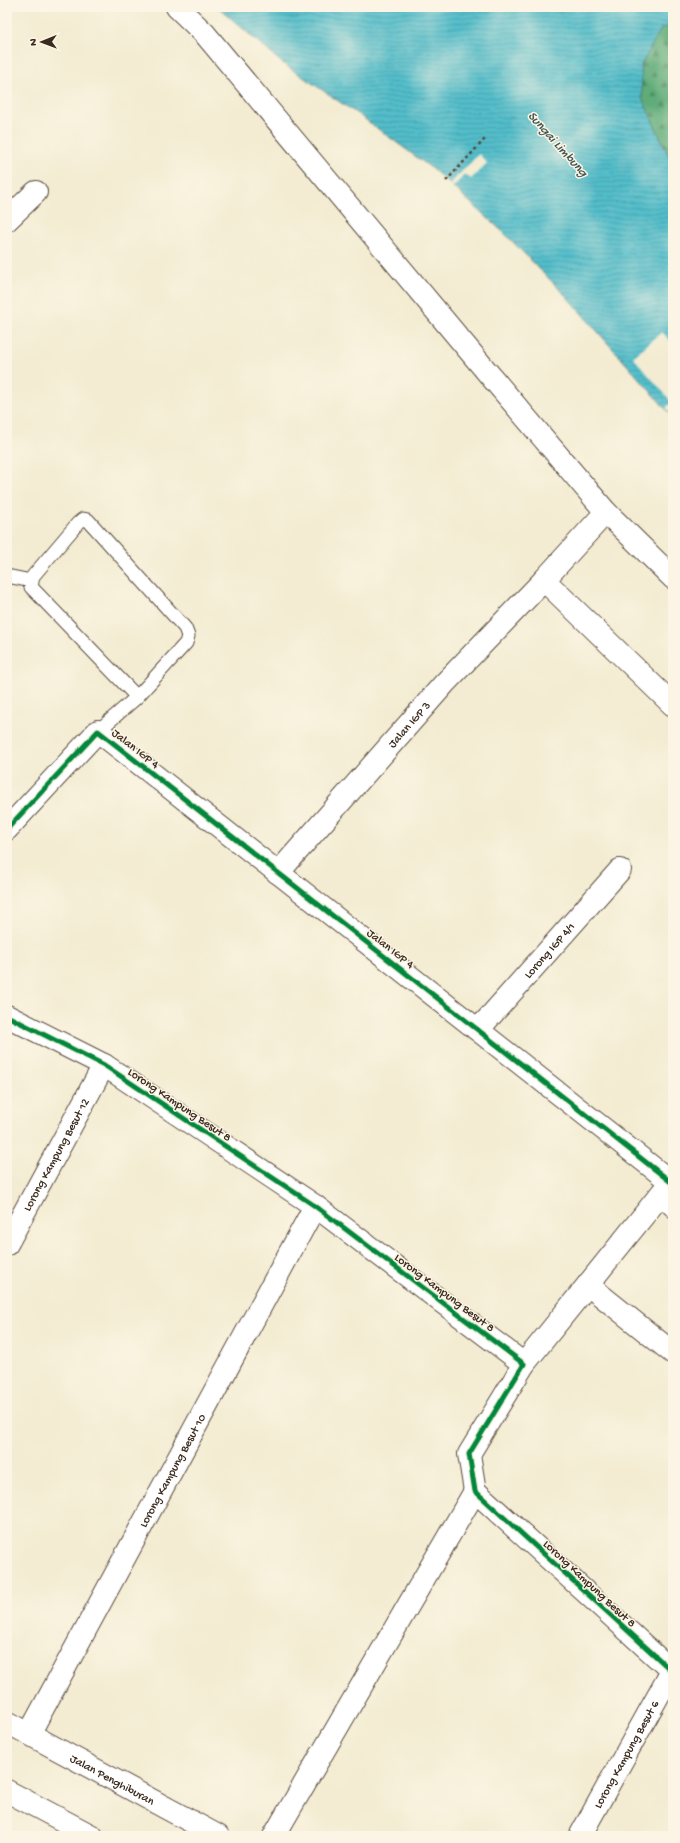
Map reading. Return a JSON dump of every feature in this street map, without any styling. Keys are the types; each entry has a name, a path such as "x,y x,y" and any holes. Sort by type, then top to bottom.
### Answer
{"main road":[{"path":"177,7 206,34 488,373 606,512 673,578"},
{"path":"7,220 36,192"},
{"name":"Jalan IGP 3","path":"278,873 444,684 544,580 606,512"},
{"path":"544,580 673,705"},
{"path":"7,829 98,731"},
{"name":"Jalan IGP 4","path":"98,731 478,1030 669,1192"},
{"name":"Lorong IGP 4/1","path":"478,1030 620,870"},
{"name":"Lorong Kampung Besut 8","path":"7,1016 104,1065 316,1206 524,1364"},
{"name":"Lorong Kampung Besut 12","path":"7,1244 104,1065"},
{"path":"274,1836 475,1490 469,1454 524,1364 588,1285 669,1192"},
{"name":"Lorong Kampung Besut 10","path":"28,1734 316,1206"},
{"path":"588,1285 673,1353"},
{"name":"Lorong Kampung Besut 8","path":"475,1490 672,1672"},
{"name":"Lorong Kampung Besut 6","path":"580,1836 672,1672"},
{"name":"Jalan Penghiburan","path":"7,1722 218,1836"},
{"path":"8,1794 92,1836"}],"lane":[{"path":"98,731 137,697 186,643 188,636 185,628 88,520 83,519 33,576 31,587 137,697"},
{"path":"7,576 31,581"}],"path":[{"path":"446,180 485,139"}],"green space":[{"path":"673,24 673,165 642,98 641,64 661,29"}],"water":[{"name":"Sungai Limbung","path":"218,7 673,7 673,24 661,29 641,65 642,98 673,165 673,417 567,297 503,232 450,184 434,170 359,115 281,62"}],"pier":[{"path":"479,154 487,163 471,179 465,174 453,187 450,184"},
{"path":"662,332 673,344 673,417 666,408 672,402 633,357"}],"cycle path":[{"path":"7,829 98,731 671,1182"},
{"path":"7,1016 104,1065 315,1206 524,1364 469,1454 475,1491 673,1672"}]}
